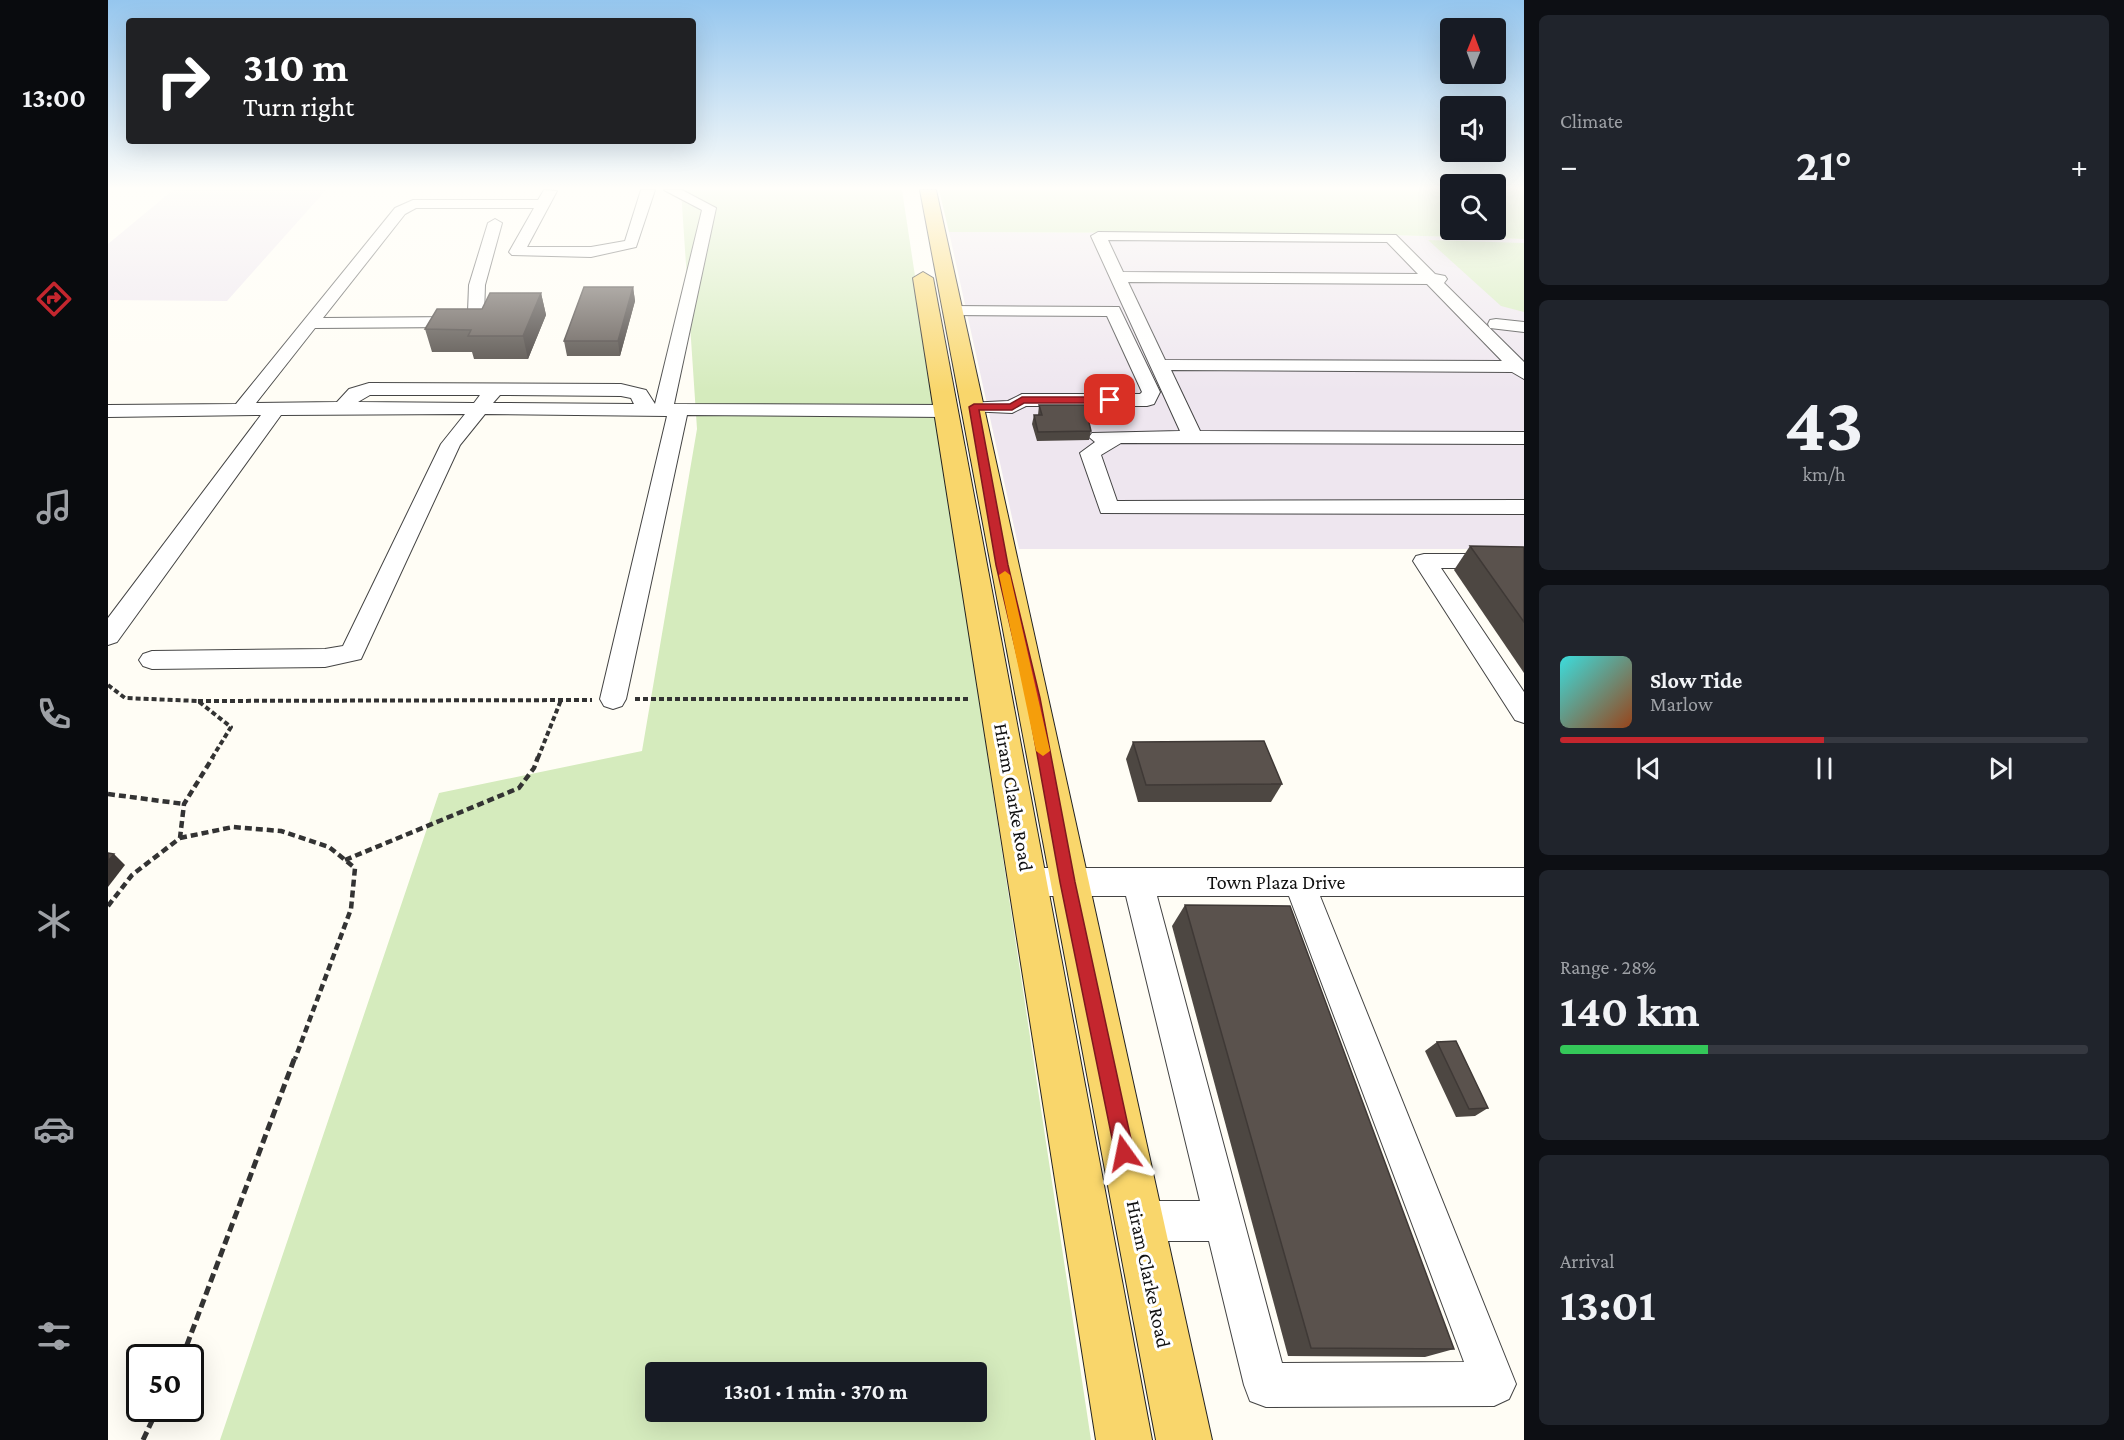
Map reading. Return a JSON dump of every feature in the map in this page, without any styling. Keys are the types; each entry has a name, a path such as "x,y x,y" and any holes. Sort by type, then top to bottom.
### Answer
{"main road":[{"name":"Hiram Clarke Road","path":"931,257 940,312 945,411 973,566 1048,882 1138,1221 1184,1440"},
{"name":"Hiram Clarke Road","path":"920,258 974,407 1002,565 1033,698 1048,882 1086,1221 1124,1440"},
{"path":"945,411 974,407"},
{"path":"973,566 1002,565"},
{"path":"1086,1221 1138,1221"}],"street":[{"path":"240,411 363,257"},
{"path":"310,323 460,322 471,319 476,315 477,285 485,257"},
{"path":"613,699 662,411 698,257"},
{"path":"1108,257 1193,437"},
{"path":"1409,257 1522,364"},
{"path":"1427,257 1496,324 1522,364"},
{"path":"1118,278 1449,280"},
{"path":"940,312 1113,311 1151,392 1147,400 1022,400 1012,407 974,407"},
{"path":"1496,324 1524,327"},
{"path":"1159,365 1522,364"},
{"path":"342,408 356,393 369,389 631,391 639,394 646,403 662,411"},
{"path":"152,660 325,657 352,653 451,444 494,390"},
{"path":"108,636 276,408"},
{"path":"108,411 342,408 945,411"},
{"path":"1090,437 1524,438"},
{"path":"1117,437 1090,453 1109,508 1524,507"},
{"path":"1524,561 1424,561 1524,713"},
{"name":"Town Plaza Drive","path":"1048,882 1524,882"},
{"path":"1138,882 1266,1385 1494,1384 1299,882"},
{"path":"1138,1221 1224,1221"}],"path":[{"path":"108,685 125,698 198,701 231,727 184,804 180,838"},
{"path":"345,860 519,788 534,768 561,700"},
{"path":"108,794 184,804"},
{"path":"108,906 132,875 180,838 233,827 281,831 329,847 355,868 351,909 187,1344"},
{"path":"143,1440 151,1422"}],"shaded area":[{"path":"108,257 266,257 227,301 108,300"},
{"path":"955,257 1524,257 1524,549 1019,549"}],"green space":[{"path":"685,257 912,257 1091,1440 220,1440 439,793 642,751 697,429"},
{"path":"1447,257 1524,257 1524,312 1501,306"}],"building":[{"path":"584,287 633,287 618,341 564,341"},
{"path":"490,293 541,293 523,336 468,336 471,330 425,329 437,309 482,309"},
{"path":"1039,405 1085,405 1091,431 1038,432 1034,415 1042,415"},
{"path":"1470,546 1524,547 1524,622"},
{"path":"1264,741 1282,784 1146,785 1133,742"},
{"path":"108,853 114,854 108,861"},
{"path":"1185,905 1290,906 1454,1349 1311,1348"},
{"path":"1456,1041 1488,1108 1469,1109 1437,1042"}],"slow traffic":[{"path":"1005,575 1043,751"}],"route":[{"path":"1110,400 1022,400 1012,407 974,407 1002,565 1033,698 1124,1153"}]}
